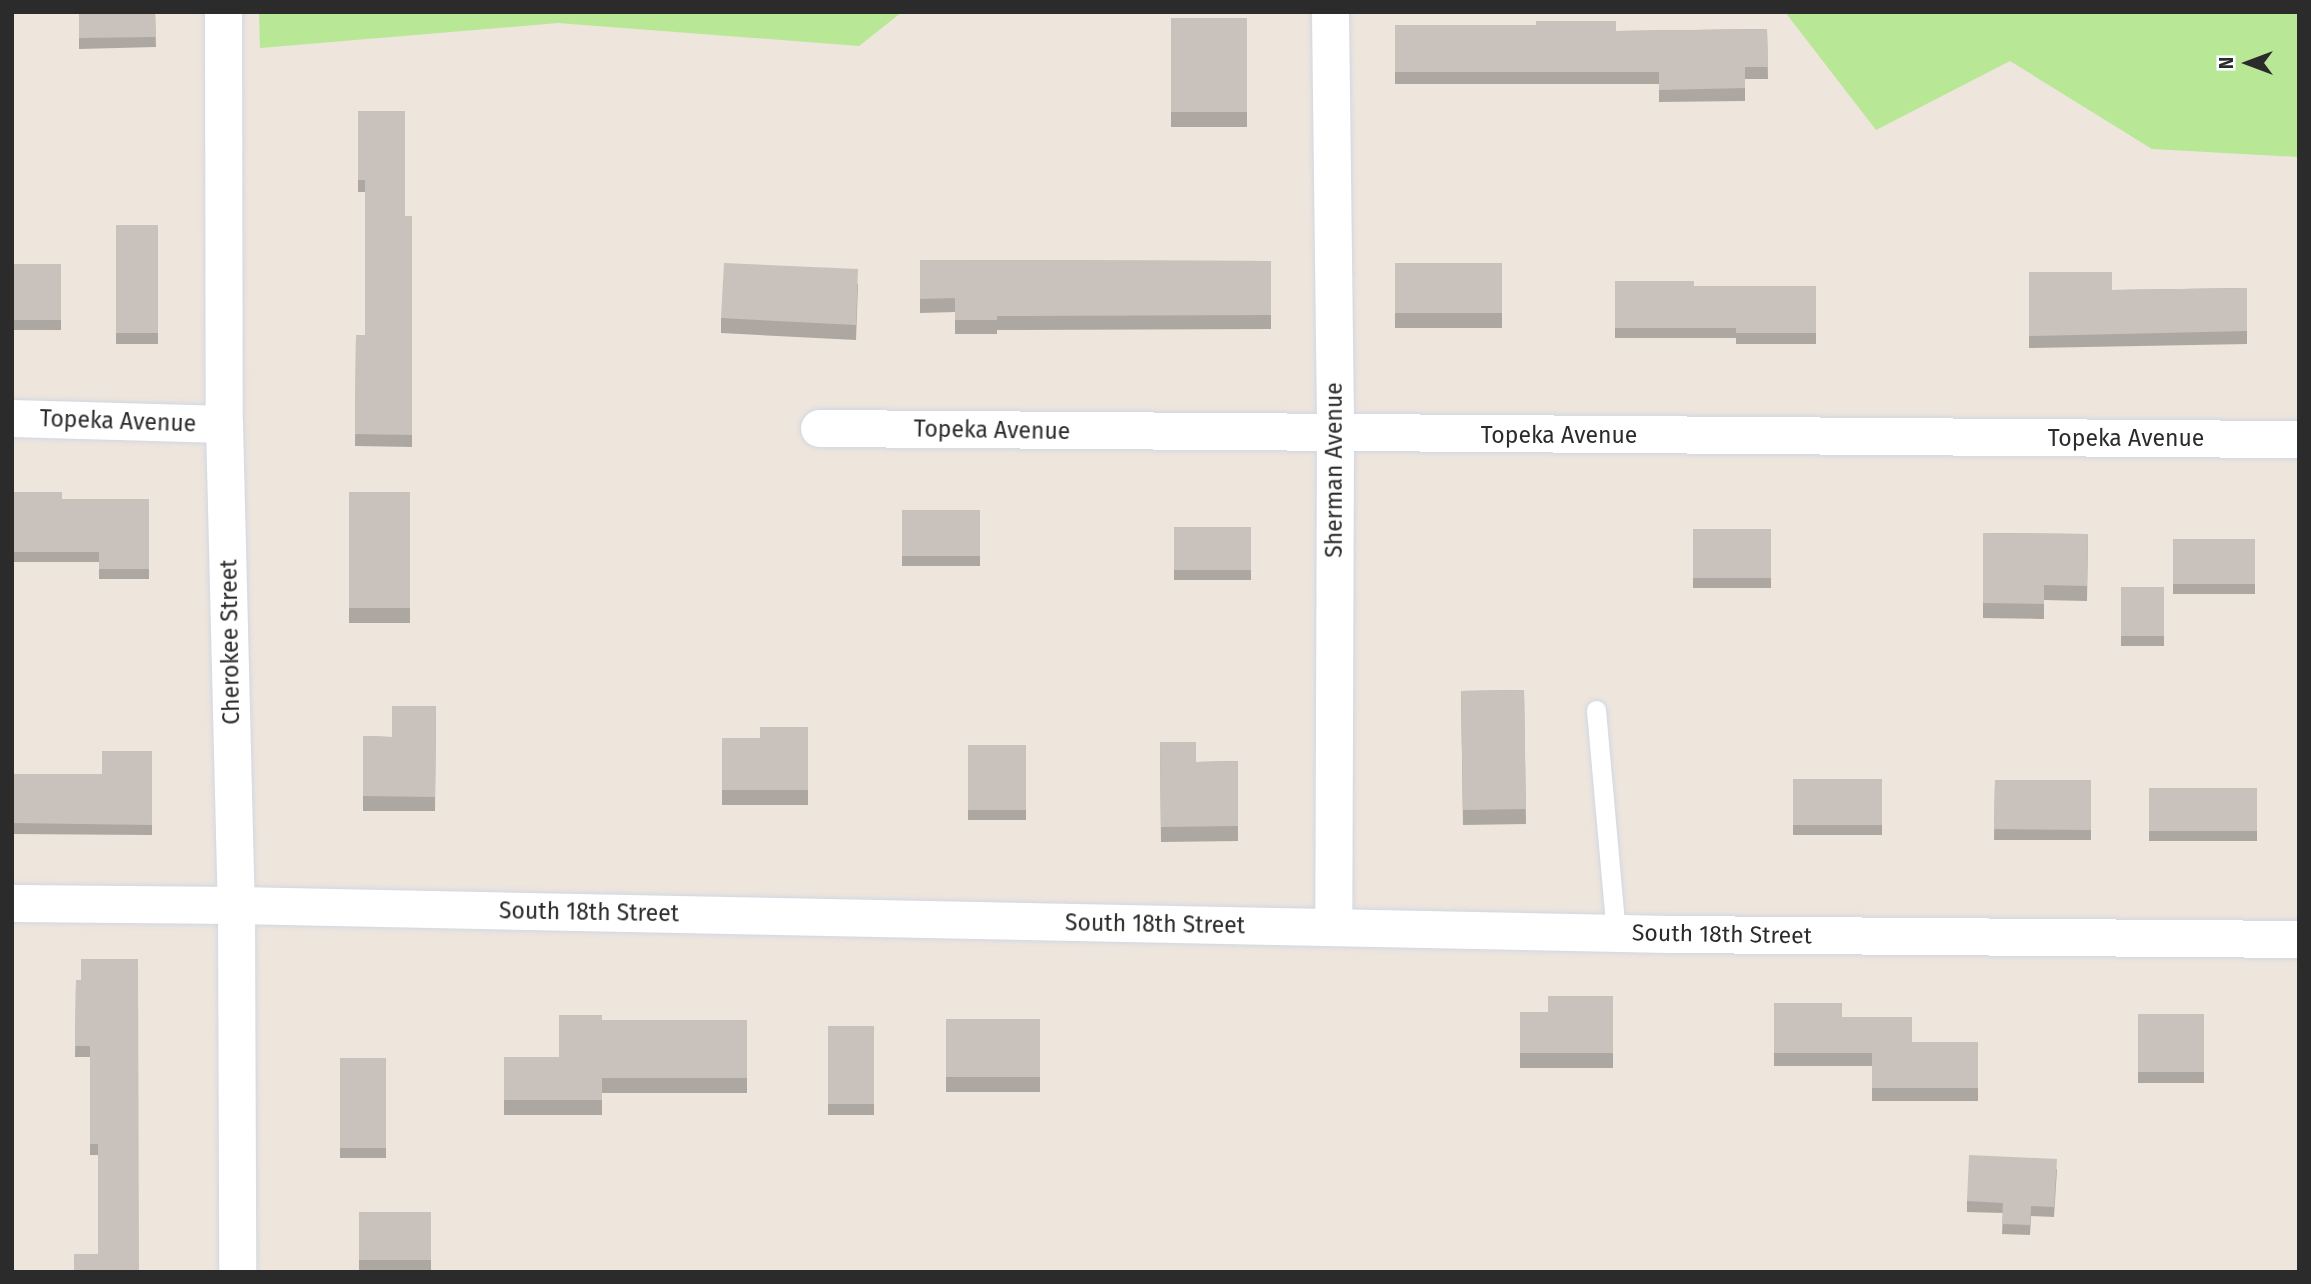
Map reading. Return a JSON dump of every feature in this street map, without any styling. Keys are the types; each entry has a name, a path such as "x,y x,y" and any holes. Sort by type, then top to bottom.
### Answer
{"street":[{"name":"Cherokee Street","path":"223,12 224,424 236,905 237,1272"},
{"name":"Sherman Avenue","path":"1330,12 1335,434 1333,927"},
{"name":"Topeka Avenue","path":"12,418 224,424"},
{"name":"Topeka Avenue","path":"819,428 1335,434 2299,439"},
{"name":"South 18th Street","path":"12,903 236,905 1616,933 2299,939"}],"lane":[{"path":"1596,710 1616,933"}],"green space":[{"path":"259,12 902,12 859,46 558,23 260,48"},
{"path":"1785,12 2299,12 2299,157 2152,149 2010,61 1876,130"}],"building":[{"path":"79,12 155,12 156,37 79,38"},
{"path":"1171,18 1247,18 1247,112 1171,112"},
{"path":"1536,21 1616,21 1616,31 1767,29 1768,67 1745,67 1745,88 1659,90 1659,72 1395,72 1395,25 1536,25"},
{"path":"358,111 405,111 405,216 412,216 412,435 355,434 356,335 365,335 365,180 358,180"},
{"path":"116,225 158,225 158,333 116,333"},
{"path":"920,260 1271,261 1271,315 997,316 997,320 955,320 955,298 920,299"},
{"path":"724,263 858,269 856,325 721,318"},
{"path":"1395,263 1502,263 1502,313 1395,313"},
{"path":"12,264 61,264 61,320 12,320"},
{"path":"2029,272 2112,272 2112,290 2247,288 2247,331 2029,336"},
{"path":"1615,281 1694,281 1694,286 1816,286 1816,333 1736,333 1736,328 1615,328"},
{"path":"12,492 62,492 62,499 149,499 149,569 99,569 99,552 12,552"},
{"path":"349,492 410,492 410,608 349,608"},
{"path":"902,510 980,510 980,556 902,556"},
{"path":"1174,527 1251,527 1251,570 1174,570"},
{"path":"1693,529 1771,529 1771,578 1693,578"},
{"path":"1983,533 2088,534 2087,586 2044,585 2044,604 1983,603"},
{"path":"2173,539 2255,539 2255,584 2173,584"},
{"path":"2121,587 2164,587 2164,636 2121,636"},
{"path":"1524,690 1526,809 1463,810 1461,691"},
{"path":"392,706 436,706 435,797 363,796 363,736 392,737"},
{"path":"760,727 808,727 808,790 722,790 722,738 760,738"},
{"path":"1160,742 1196,742 1196,762 1238,761 1238,826 1161,827"},
{"path":"968,745 1026,745 1026,810 968,810"},
{"path":"102,751 152,751 152,825 12,823 12,774 102,774"},
{"path":"1793,779 1882,779 1882,825 1793,825"},
{"path":"1995,780 2091,780 2091,830 1994,829"},
{"path":"2149,788 2257,788 2257,831 2149,831"},
{"path":"81,959 138,959 139,1272 74,1272 74,1254 98,1254 98,1144 90,1144 90,1046 75,1046 76,980 81,980"},
{"path":"1548,996 1613,996 1613,1053 1520,1053 1520,1012 1548,1012"},
{"path":"1774,1003 1842,1003 1842,1017 1912,1017 1912,1042 1978,1042 1978,1088 1872,1088 1872,1053 1774,1053"},
{"path":"2138,1014 2204,1014 2204,1072 2138,1072"},
{"path":"559,1015 602,1015 602,1020 747,1020 747,1078 602,1078 602,1100 504,1100 504,1057 559,1057"},
{"path":"946,1019 1040,1019 1040,1077 946,1077"},
{"path":"828,1026 874,1026 874,1104 828,1104"},
{"path":"340,1058 386,1058 386,1148 340,1148"},
{"path":"1969,1155 2057,1159 2054,1207 2031,1206 2030,1225 2002,1224 2003,1203 1967,1201"},
{"path":"359,1212 431,1212 431,1260 359,1260"}]}
